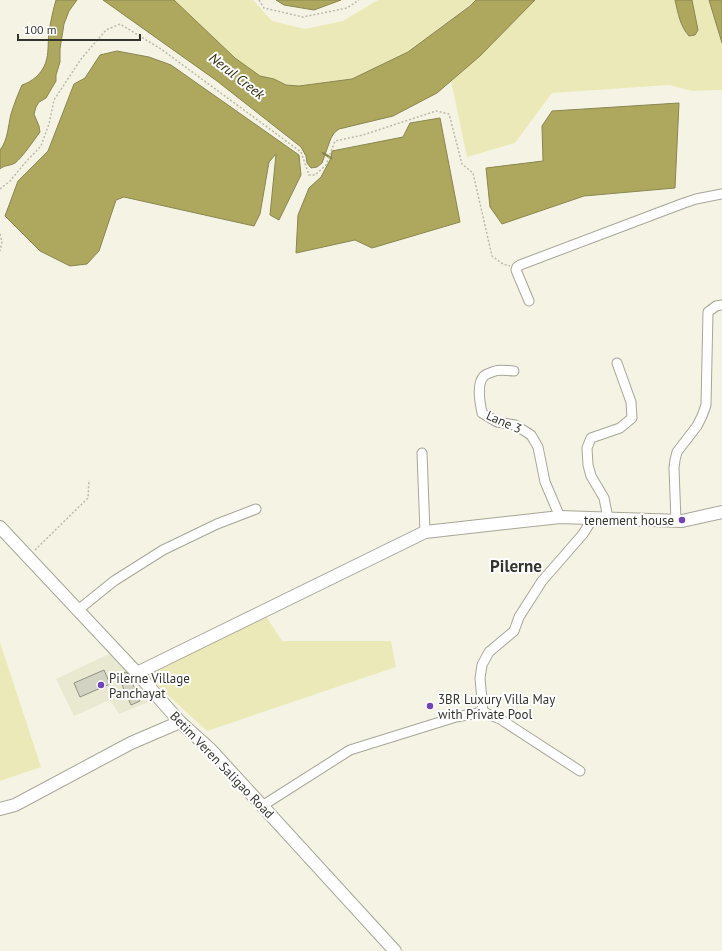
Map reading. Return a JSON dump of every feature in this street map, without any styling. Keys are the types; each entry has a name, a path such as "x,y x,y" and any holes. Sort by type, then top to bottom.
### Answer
{"main road":[{"path":"137,673 425,532 560,517 682,521 722,512"},
{"name":"Betim Veren Saligao Road","path":"0,527 137,673 180,722 211,750 395,951"},
{"path":"0,809 15,805 131,743 180,722"}],"street":[{"path":"529,301 516,270 520,266 684,203 712,195 722,194"},
{"path":"676,521 675,460 677,452 697,426 706,405 708,312 716,306 722,306"},
{"path":"608,518 604,498 588,465 588,448 591,438 620,428 632,418 631,402 617,363"},
{"name":"Lane 3","path":"514,371 496,370 484,376 481,381 479,392 482,413 497,422 515,425 531,435 538,447 545,482 560,517"},
{"path":"422,453 425,532"},
{"path":"78,610 114,581 163,550 217,524 256,509"},
{"path":"483,712 480,678 482,665 489,652 514,631 519,617 542,581 583,534 593,518"},
{"path":"262,806 350,750 456,717 483,712 500,719 580,771"}],"path":[{"path":"259,0 264,8 303,17 347,8 359,0"},
{"path":"0,189 10,181 41,146 49,124 54,100 82,59 106,30 120,24 161,49 301,152 309,174 315,175 326,165 335,141 363,135 436,111 449,114 462,164 473,173 492,256 503,264 517,268"},
{"path":"0,234 2,242 0,251"},
{"path":"28,557 88,498 89,480"}],"shaded area":[{"path":"174,0 253,0 272,21 305,29 343,21 378,0 476,0 408,52 352,79 299,86 286,85 274,79 260,76 235,58"},
{"path":"535,0 675,0 682,26 698,30 692,0 709,0 722,43 722,90 692,91 669,85 552,93 515,143 467,157 451,81 480,56"},
{"path":"266,616 282,641 391,641 396,667 207,731 147,676"},
{"path":"0,642 41,767 0,781"},
{"path":"111,653 151,701 119,714 110,700 74,716 56,679"}],"water":[{"path":"56,0 77,0 69,11 64,24 60,49 60,62 56,75 56,81 46,98 39,102 34,114 40,132 18,161 0,169 0,150 3,146 11,114 22,85 29,82 41,72 46,61 49,31"},
{"name":"Nerul Creek","path":"103,0 174,0 235,58 260,76 274,79 286,85 299,86 352,79 408,52 476,0 535,0 480,56 437,93 393,116 339,129 331,138 322,163 317,167 311,168 307,163 306,156 301,147 217,81"},
{"path":"276,0 341,0 314,10 284,5"},
{"path":"675,0 692,0 698,30 695,35 689,36 683,28"},
{"path":"709,0 722,0 722,43"},
{"path":"117,51 149,57 171,65 299,155 301,175 279,220 270,215 276,154 269,162 260,214 254,226 124,197 116,200 99,251 87,264 70,266 40,251 5,216 18,181 48,151 74,84 85,78 100,55"},
{"path":"679,103 675,188 584,196 502,224 490,207 486,168 543,161 542,126 552,111"},
{"path":"440,118 460,222 372,248 355,240 296,253 298,215 309,188 321,177 331,158 332,151 403,137 410,123"}],"building":[{"path":"104,670 110,684 80,697 74,683"},
{"path":"126,672 129,675 140,701 131,705 118,676"}],"waterway":[{"path":"323,153 331,158"}],"place":[{"name":"tenement house","path":"682,520"},
{"name":"Pilerne Village Panchayat","path":"101,685"},
{"name":"3BR Luxury Villa May with Private Pool","path":"430,706"}],"district":[{"name":"Pilerne","path":"516,566"}]}
